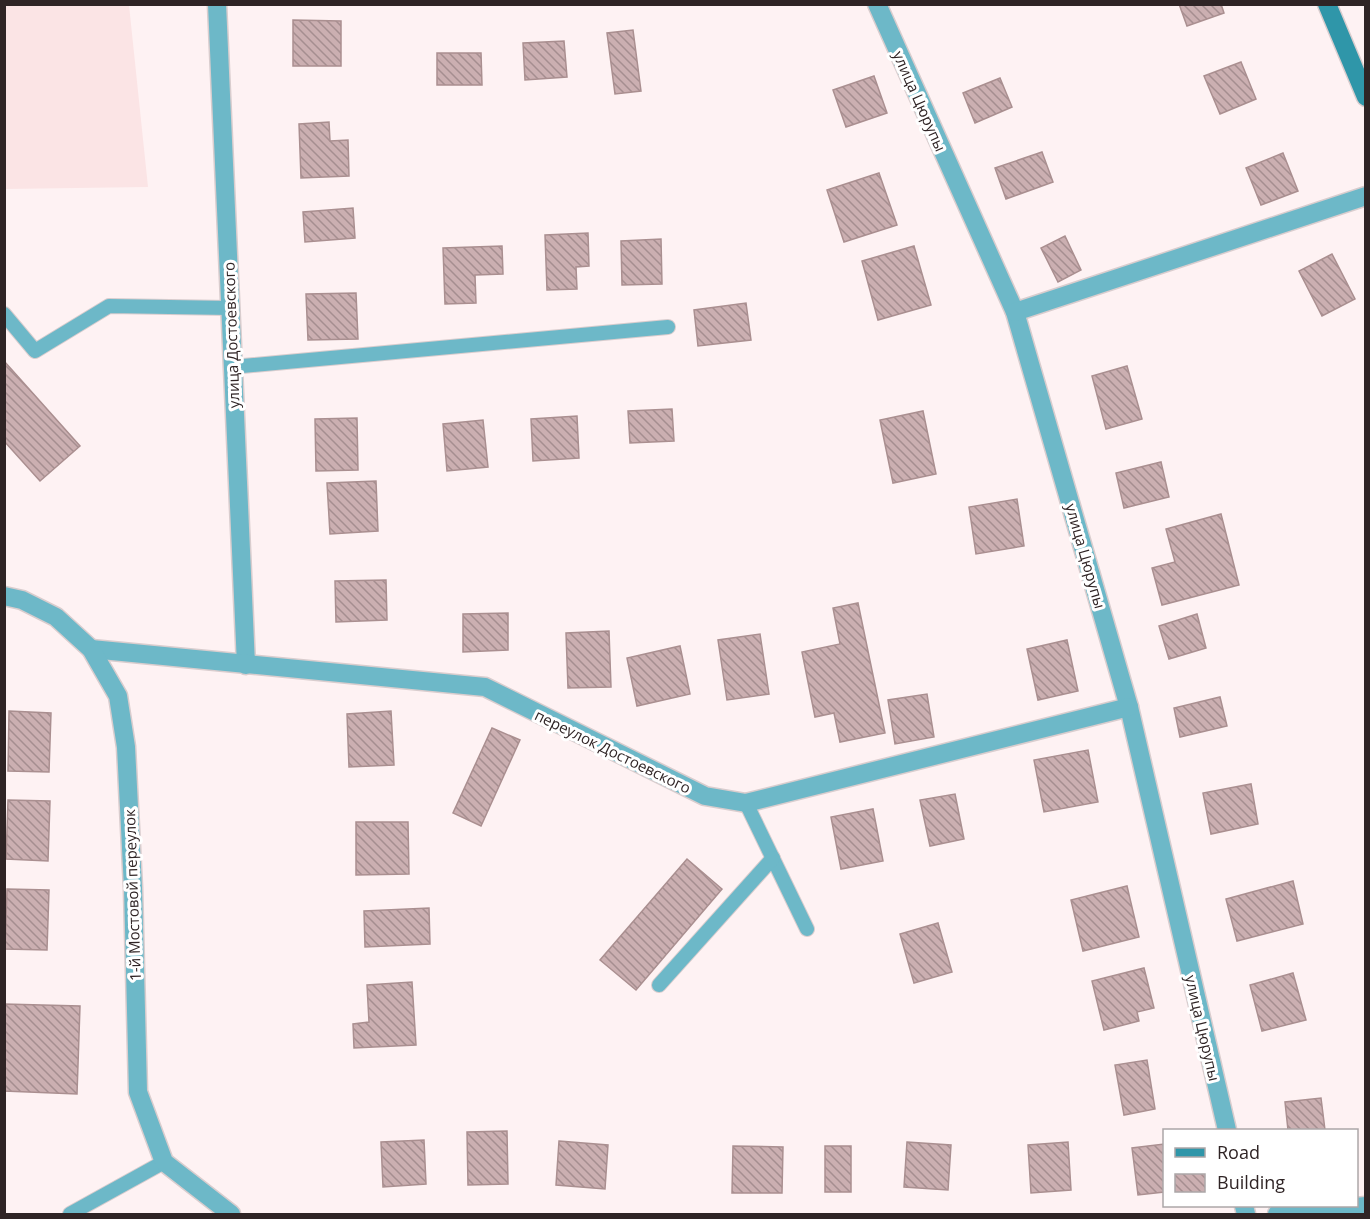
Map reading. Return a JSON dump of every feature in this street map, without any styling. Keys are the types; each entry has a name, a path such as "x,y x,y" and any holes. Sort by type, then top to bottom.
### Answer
{"main road":[{"path":"1327,4 1365,97"}],"street":[{"name":"улица Достоевского","path":"217,4 246,665"},
{"name":"улица Цюрупы","path":"877,4 1015,312 1129,707 1227,1129"},
{"path":"1015,312 1365,196"},
{"name":"1-й Мостовой переулок","path":"4,596 22,600 56,617 91,649 118,696 126,747 134,888 138,1092 164,1162"},
{"name":"переулок Достоевского","path":"91,649 484,687 705,796 746,802 1129,707"},
{"path":"164,1162 231,1215"},
{"path":"1277,1215 1355,1207"}],"lane":[{"path":"4,314 35,351 109,306 230,308"},
{"path":"232,367 668,327"},
{"path":"746,802 807,929"},
{"path":"659,985 773,858"},
{"path":"70,1215 164,1162"}],"shaded area":[{"path":"4,5 129,5 148,187 5,189"}],"building":[{"path":"1179,4 1221,4 1224,13 1187,26"},
{"path":"293,20 341,21 341,66 293,66"},
{"path":"633,30 641,91 615,94 607,33"},
{"path":"564,41 567,77 525,80 523,43"},
{"path":"437,53 481,53 482,85 437,85"},
{"path":"1241,62 1256,99 1220,114 1204,76"},
{"path":"874,76 887,113 846,127 833,90"},
{"path":"1000,78 1012,107 975,123 963,93"},
{"path":"329,122 330,141 348,140 349,176 301,178 299,124"},
{"path":"1042,152 1053,182 1006,199 995,168"},
{"path":"1283,153 1298,191 1261,205 1246,168"},
{"path":"879,173 897,225 844,242 827,190"},
{"path":"353,208 355,238 305,242 303,212"},
{"path":"588,233 589,266 576,267 577,289 547,290 545,235"},
{"path":"1065,236 1081,270 1058,282 1041,248"},
{"path":"661,239 662,284 622,285 621,241"},
{"path":"502,246 503,274 475,275 476,303 445,304 443,248"},
{"path":"914,246 931,305 878,320 862,261"},
{"path":"1332,254 1355,299 1322,316 1299,271"},
{"path":"356,293 358,339 308,340 306,294"},
{"path":"746,303 751,340 698,346 694,310"},
{"path":"4,361 80,446 40,481 4,441"},
{"path":"1127,366 1142,419 1106,429 1092,376"},
{"path":"672,409 674,441 630,443 628,411"},
{"path":"923,411 936,474 893,483 880,420"},
{"path":"577,416 579,458 533,461 531,419"},
{"path":"357,418 358,470 316,471 315,419"},
{"path":"483,420 488,467 447,471 443,424"},
{"path":"1161,462 1169,497 1124,508 1116,473"},
{"path":"376,481 378,531 330,534 327,483"},
{"path":"1017,499 1024,546 976,554 969,507"},
{"path":"1221,514 1239,585 1162,605 1152,568 1175,562 1166,529"},
{"path":"386,580 387,620 336,622 335,581"},
{"path":"858,603 885,733 840,742 834,713 815,717 802,652 840,644 833,608"},
{"path":"508,613 508,650 463,652 463,614"},
{"path":"1197,614 1206,648 1169,659 1159,626"},
{"path":"609,631 611,687 568,688 566,633"},
{"path":"760,634 769,694 727,700 718,640"},
{"path":"1067,640 1078,691 1038,700 1027,649"},
{"path":"680,646 690,694 637,706 627,658"},
{"path":"927,694 934,737 895,744 888,700"},
{"path":"1220,697 1227,726 1180,737 1174,708"},
{"path":"9,711 51,713 49,772 8,771"},
{"path":"391,711 394,765 349,767 347,714"},
{"path":"492,728 520,740 481,826 453,813"},
{"path":"1088,750 1098,802 1044,812 1034,760"},
{"path":"1251,784 1258,824 1211,834 1203,793"},
{"path":"955,794 964,839 930,846 920,800"},
{"path":"8,800 50,801 48,861 6,859"},
{"path":"873,809 883,861 841,869 831,817"},
{"path":"356,822 408,822 409,874 356,875"},
{"path":"687,859 722,889 636,990 600,960"},
{"path":"1293,881 1303,924 1237,941 1226,899"},
{"path":"1127,886 1139,937 1083,951 1071,900"},
{"path":"7,889 49,890 47,950 5,949"},
{"path":"429,908 430,944 365,947 364,911"},
{"path":"938,923 952,972 914,983 900,934"},
{"path":"1144,968 1154,1008 1137,1012 1139,1021 1104,1030 1092,981"},
{"path":"1293,973 1306,1020 1262,1031 1250,985"},
{"path":"412,982 416,1045 354,1048 353,1024 369,1022 367,985"},
{"path":"4,1004 80,1006 77,1094 4,1091"},
{"path":"1147,1060 1155,1109 1124,1115 1115,1065"},
{"path":"1321,1098 1325,1129 1288,1129 1285,1102"},
{"path":"507,1131 508,1184 468,1185 467,1132"},
{"path":"424,1140 426,1184 383,1187 381,1142"},
{"path":"559,1141 608,1145 605,1189 556,1185"},
{"path":"907,1142 951,1145 948,1190 904,1187"},
{"path":"1068,1142 1071,1190 1031,1193 1028,1145"},
{"path":"1163,1144 1163,1192 1138,1195 1132,1148"},
{"path":"733,1146 783,1147 782,1193 732,1193"},
{"path":"825,1146 851,1146 851,1192 825,1192"}]}
